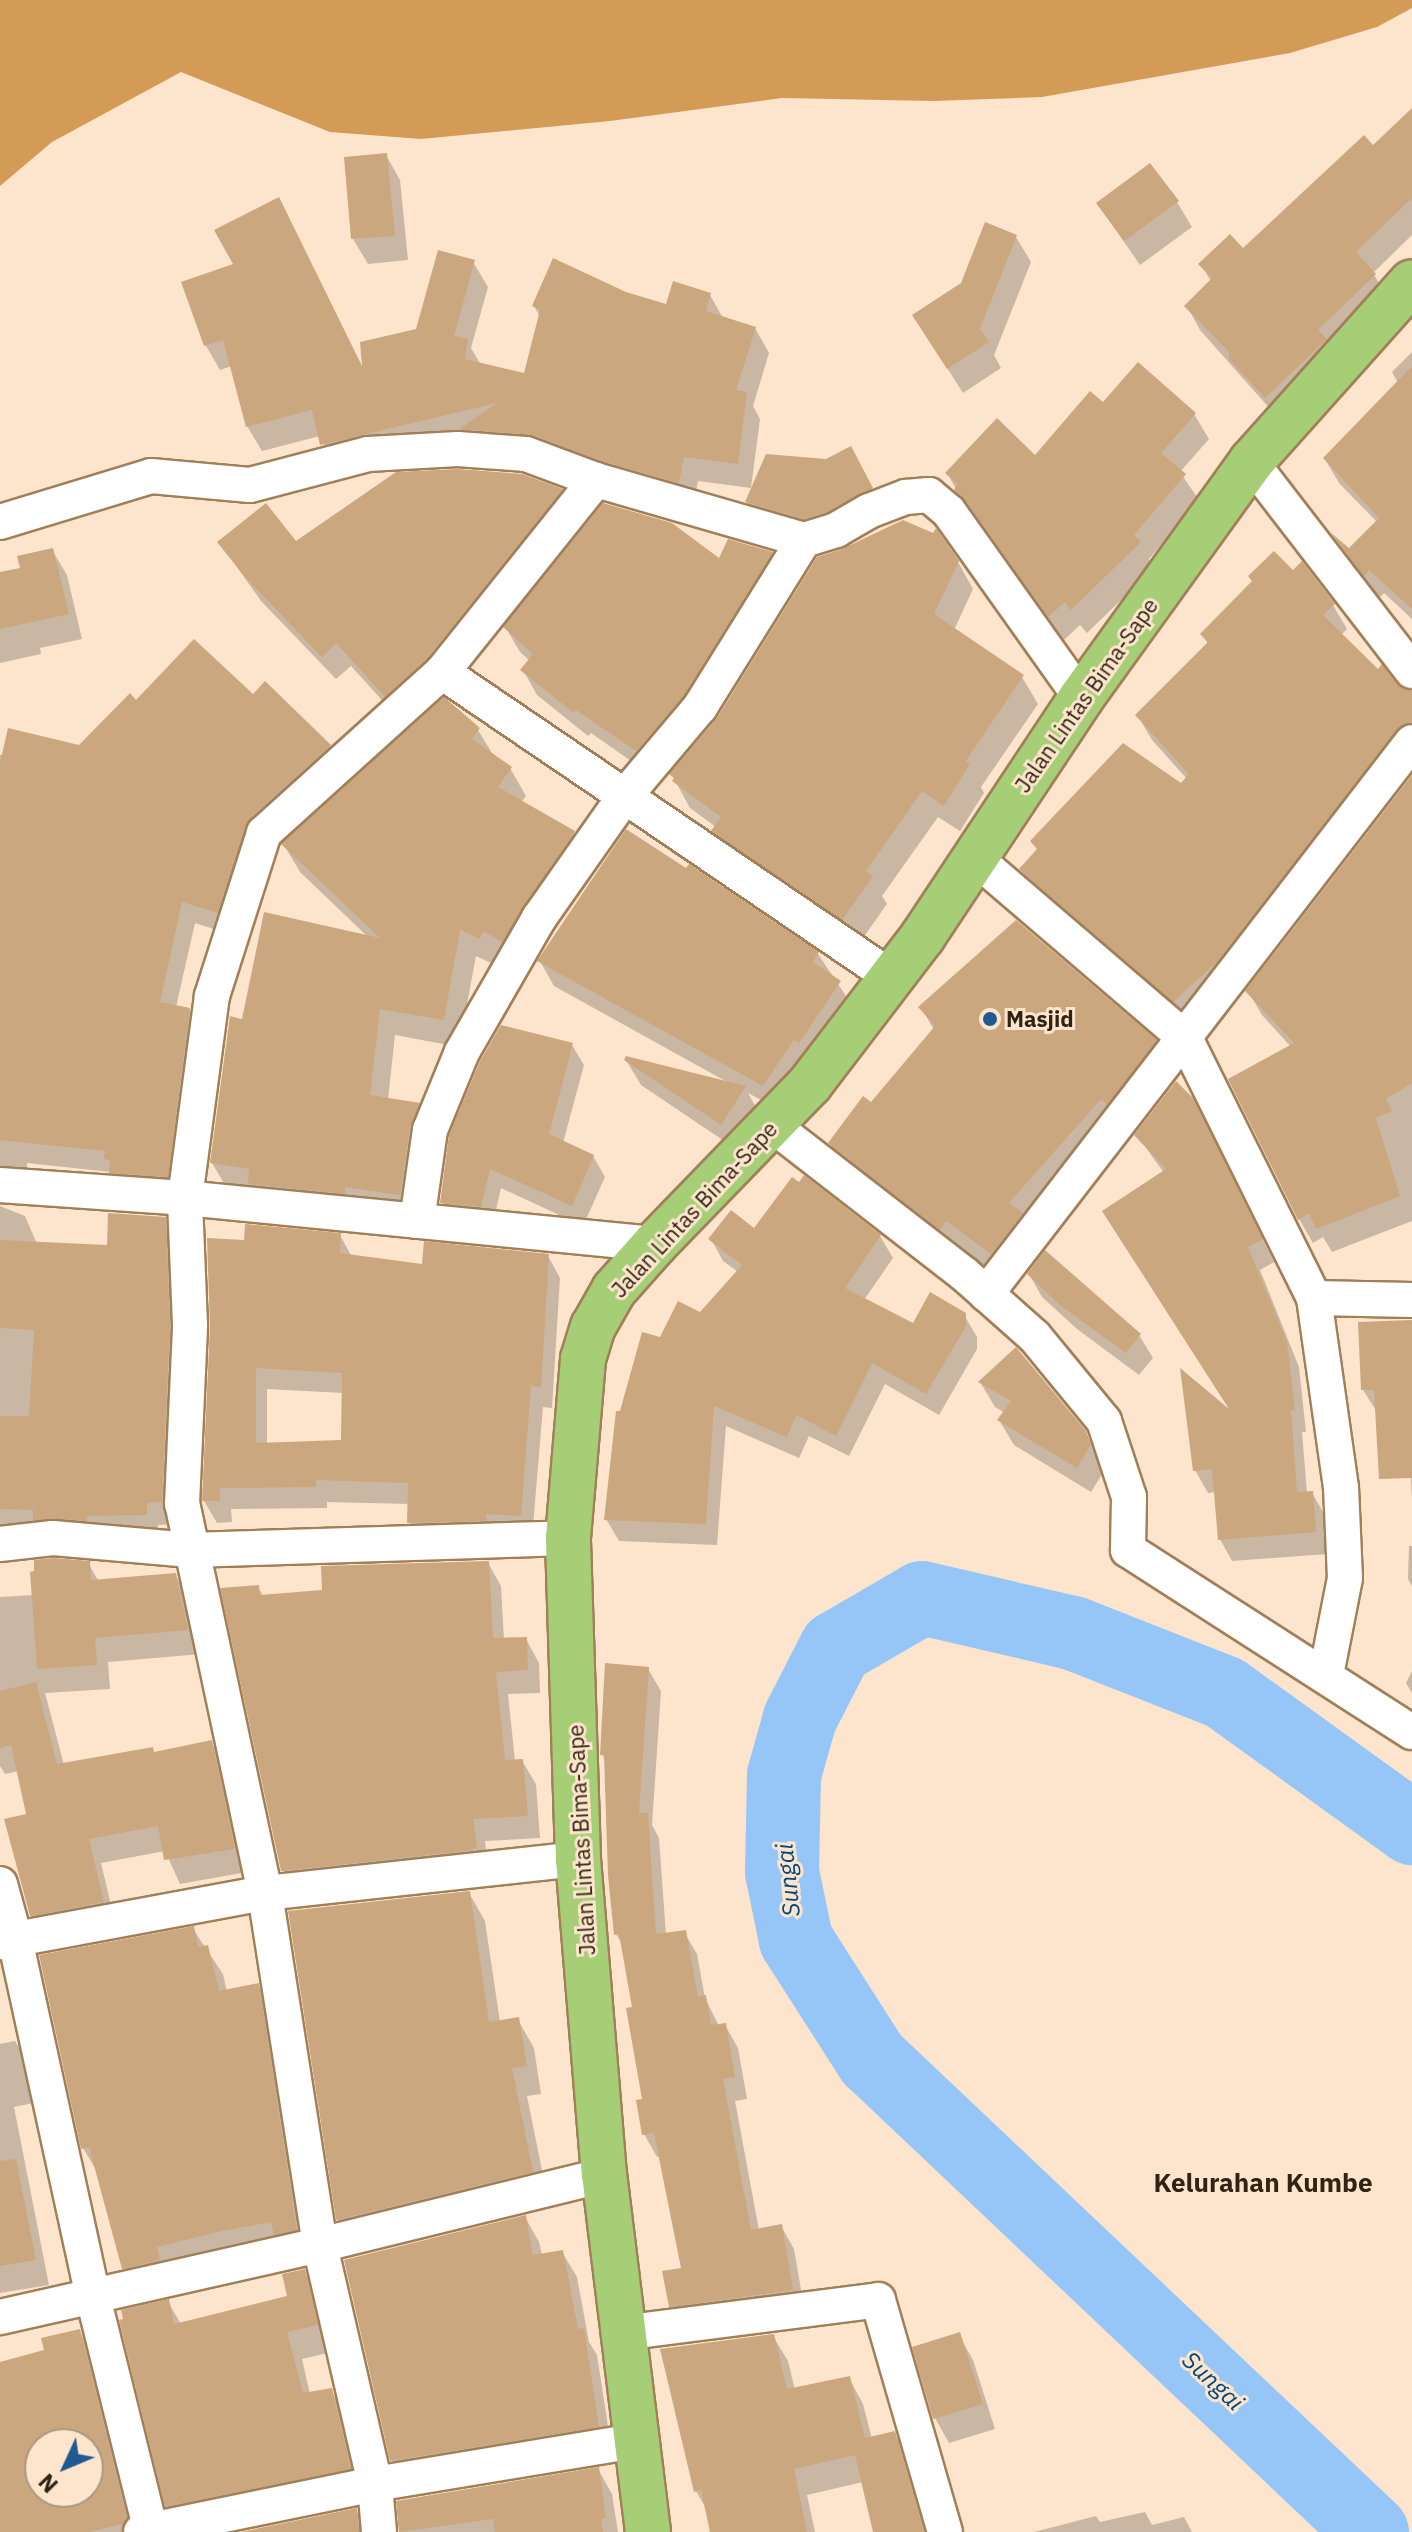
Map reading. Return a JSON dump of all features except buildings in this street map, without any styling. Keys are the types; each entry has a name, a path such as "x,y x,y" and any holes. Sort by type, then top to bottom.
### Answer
{"highway":[{"name":"Jalan Lintas Bima-Sape","path":"648,2532 604,2175 578,1859 568,1538 583,1359 593,1327 614,1290 655,1244 810,1084 891,977 975,858 1081,698 1251,462 1412,282"}],"street":[{"path":"0,522 151,476 250,485 368,454 458,449 526,454 596,480 804,540 836,530 869,511 906,497 929,495 949,512 1081,698"},
{"path":"1251,462 1412,671"},
{"path":"379,2532 375,2484 320,2245 265,1893 182,1504 190,1325 185,1198 212,996 264,833 442,672 596,480"},
{"path":"417,1221 430,1130 462,1052 539,918 624,797 700,707 804,540"},
{"path":"442,672 891,977"},
{"path":"986,1294 1412,742"},
{"path":"975,858 1185,1038 1314,1298 1341,1487 1345,1578 1326,1675"},
{"path":"772,1125 986,1294 1035,1337 1104,1421 1129,1497 1128,1550 1412,1732"},
{"path":"0,1185 185,1198 655,1244"},
{"path":"1314,1298 1412,1300"},
{"path":"0,1544 53,1538 190,1550 568,1538"},
{"path":"8,1940 265,1893 578,1859"},
{"path":"0,1884 8,1940 147,2531 375,2484 635,2441"},
{"path":"0,2317 320,2245 604,2175"},
{"path":"622,2333 878,2300 945,2532"}],"shaded area":[{"path":"0,0 1412,0 1412,8 1377,27 1290,53 1042,97 933,101 782,98 610,121 421,139 330,132 181,72 52,142 0,186"}],"waterway":[{"name":"Sungai","path":"1372,2532 872,2059 796,1940 782,1872 784,1775 800,1718 836,1648 922,1598 1073,1633 1225,1693 1412,1828"}],"place":[{"name":"Masjid","path":"990,1019"}],"district":[{"name":"Kelurahan Kumbe","path":"1263,2183"}]}
